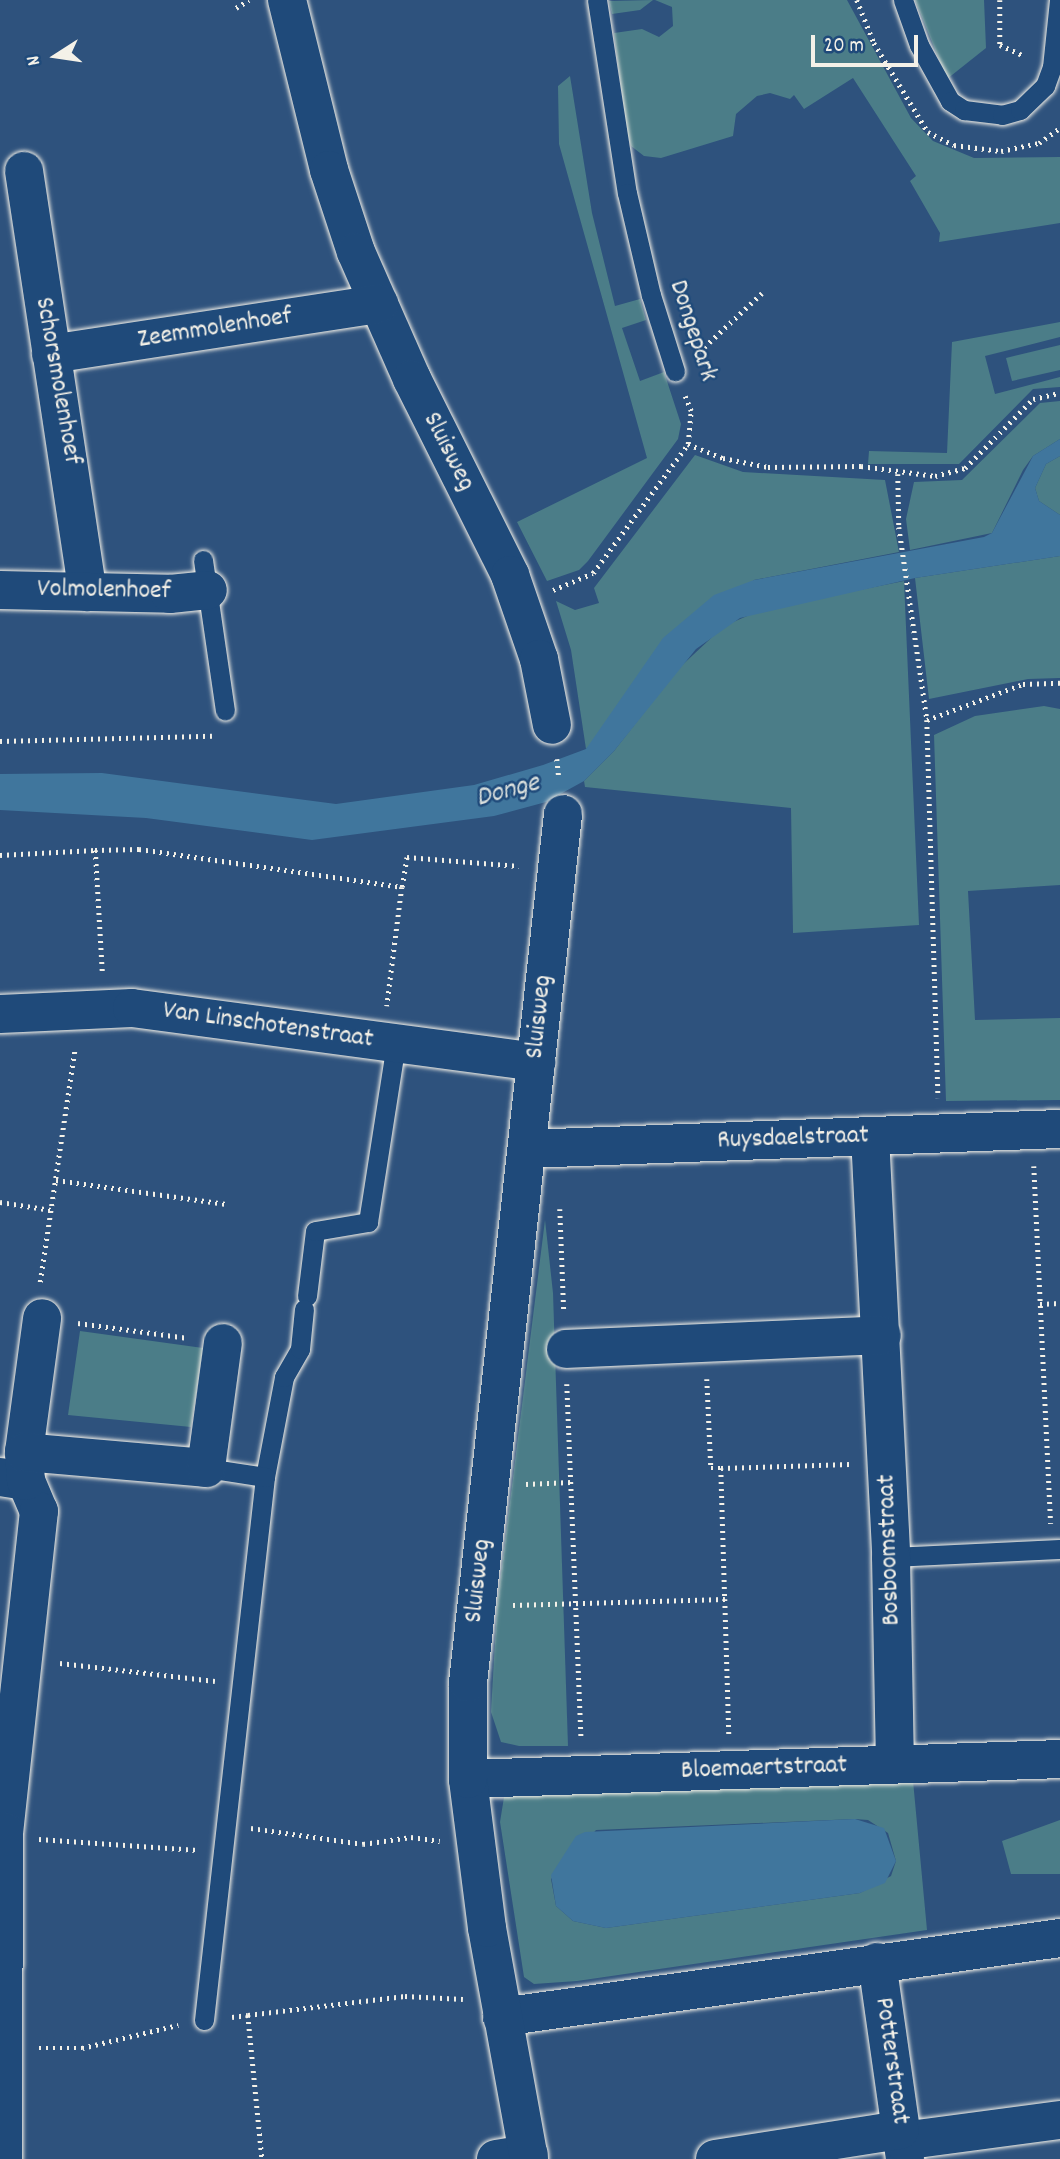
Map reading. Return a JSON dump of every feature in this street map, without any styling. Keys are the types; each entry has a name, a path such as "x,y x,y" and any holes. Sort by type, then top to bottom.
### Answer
{"street":[{"name":"Sluisweg","path":"287,0 329,170 379,304 521,602 539,659 552,724"},
{"name":"Schorsmolenhoef","path":"24,171 51,354 71,460 88,592"},
{"name":"Zeemmolenhoef","path":"51,354 379,304"},
{"name":"Volmolenhoef","path":"0,590 170,594 205,575"},
{"name":"Sluisweg","path":"518,2157 517,2079 500,2006 468,1779 468,1683 477,1601 542,1148 536,1062 563,814"},
{"name":"Van Linschotenstraat","path":"0,1014 88,1009 389,1042 536,1062"},
{"name":"Ruysdaelstraat","path":"542,1148 1046,1129"},
{"name":"Bosboomstraat","path":"870,1136 891,1557 895,1765"},
{"path":"3,2159 2,1831 39,1511 17,1470 42,1318"},
{"path":"566,1349 882,1335"},
{"path":"17,1470 206,1468 223,1342"},
{"name":"Bloemaertstraat","path":"468,1779 1060,1759"},
{"path":"500,2006 1060,1938"},
{"name":"Potterstraat","path":"877,1962 902,2143"},
{"path":"715,2159 902,2143 1060,2120"}],"lane":[{"name":"Dongepark","path":"597,0 627,192 651,295 675,371"},
{"path":"903,0 939,83 950,101 964,110 1002,114 1020,110 1045,86 1052,67 1059,0"},
{"name":"Volmolenhoef","path":"205,575 225,710"},
{"path":"204,2020 265,1477 284,1377 300,1349 315,1231 368,1222 389,1042"},
{"path":"206,1468 265,1477"},
{"path":"891,1557 1056,1549"}],"path":[{"path":"236,8 249,0"},
{"path":"1000,0 1000,45 1052,67"},
{"path":"675,371 762,293"},
{"name":"Dongepark","path":"675,371 691,411 688,444"},
{"path":"521,602 593,573 688,444 723,458 768,467 861,466 898,474 935,476 965,468 1033,398 1060,393"},
{"path":"898,474 900,527 927,720 939,1133"},
{"path":"927,720 1023,684 1060,682"},
{"path":"0,741 220,736 225,710"},
{"path":"552,724 563,814"},
{"path":"0,855 139,849 402,887"},
{"path":"95,850 88,1009 76,1045 36,1307 42,1318 223,1342"},
{"path":"389,1042 407,857 556,869"},
{"path":"1046,1129 1040,1304 1056,1549"},
{"path":"542,1148 566,1349 582,1775"},
{"path":"56,1180 226,1204"},
{"path":"0,1202 51,1210"},
{"path":"1040,1304 1060,1303"},
{"path":"706,1343 711,1468 887,1463"},
{"path":"721,1468 730,1770"},
{"path":"477,1601 510,1605 725,1599"},
{"path":"23,1659 242,1684"},
{"path":"226,1824 363,1844 411,1837 445,1842 476,1839"},
{"path":"2,1831 33,1839 223,1853"},
{"path":"3,2048 82,2048 204,2020 405,1996 471,2000 500,2006"},
{"path":"248,2015 262,2159"}],"green space":[{"path":"653,0 640,10 612,14 609,1"},
{"path":"655,0 847,0 911,118 933,141 974,158 1060,157 1060,223 939,242 940,233 910,181 916,176 853,78 804,109 794,95 790,99 770,93 757,96 736,114 733,136 661,158 644,156 631,146 627,134 614,33 642,29 659,37 673,26 672,7"},
{"path":"915,0 984,0 986,48 947,79"},
{"path":"570,76 592,213 615,306 640,299 646,320 622,328 640,381 664,372 681,424 678,439 588,561 579,570 547,581 517,522 647,458 559,144 558,86"},
{"path":"1060,322 1060,337 985,356 995,394 1060,377 1060,387 1033,389 959,464 868,464 869,451 947,453 952,342"},
{"path":"1060,345 1060,370 1012,381 1006,358"},
{"path":"1060,401 1060,439 1033,456 1023,470 992,533 910,550 906,519 914,482 962,480 1040,403"},
{"path":"695,455 743,472 885,480 899,552 754,580 586,749 571,650 556,601 575,610 599,603 594,588"},
{"path":"1060,456 1060,515 1039,501 1035,488 1046,464"},
{"path":"1060,556 1060,678 1028,679 929,699 915,578"},
{"path":"904,581 919,925 793,933 791,808 585,787 584,781 614,751 678,669 724,626 761,610"},
{"path":"1044,706 1060,709 1060,885 968,891 975,1020 1060,1018 1060,1100 946,1101 934,735 975,716"},
{"path":"545,1220 553,1293 568,1746 519,1746 501,1742 491,1712 497,1606"},
{"path":"80,1331 203,1348 191,1427 68,1415"},
{"path":"912,1770 927,1930 577,1981 534,1984 524,1977 500,1822 505,1791","holes":["868,1820 888,1833 896,1861 891,1876 860,1893 606,1928 573,1921 556,1906 551,1879 596,1830"]},
{"path":"1060,1820 1060,1874 1011,1874 1002,1841"}],"water":[{"name":"Donge","path":"1060,439 1060,456 1046,464 1035,488 1039,501 1060,515 1060,556 915,578 740,618 696,649 614,751 584,781 546,802 494,816 312,840 146,818 0,810 0,774 102,773 336,804 474,785 543,765 586,749 663,638 714,595 754,580 984,537 992,533 1033,456"},
{"path":"855,1819 884,1828 896,1861 885,1883 860,1893 606,1928 573,1921 556,1906 551,1875 576,1836 585,1832"}]}
